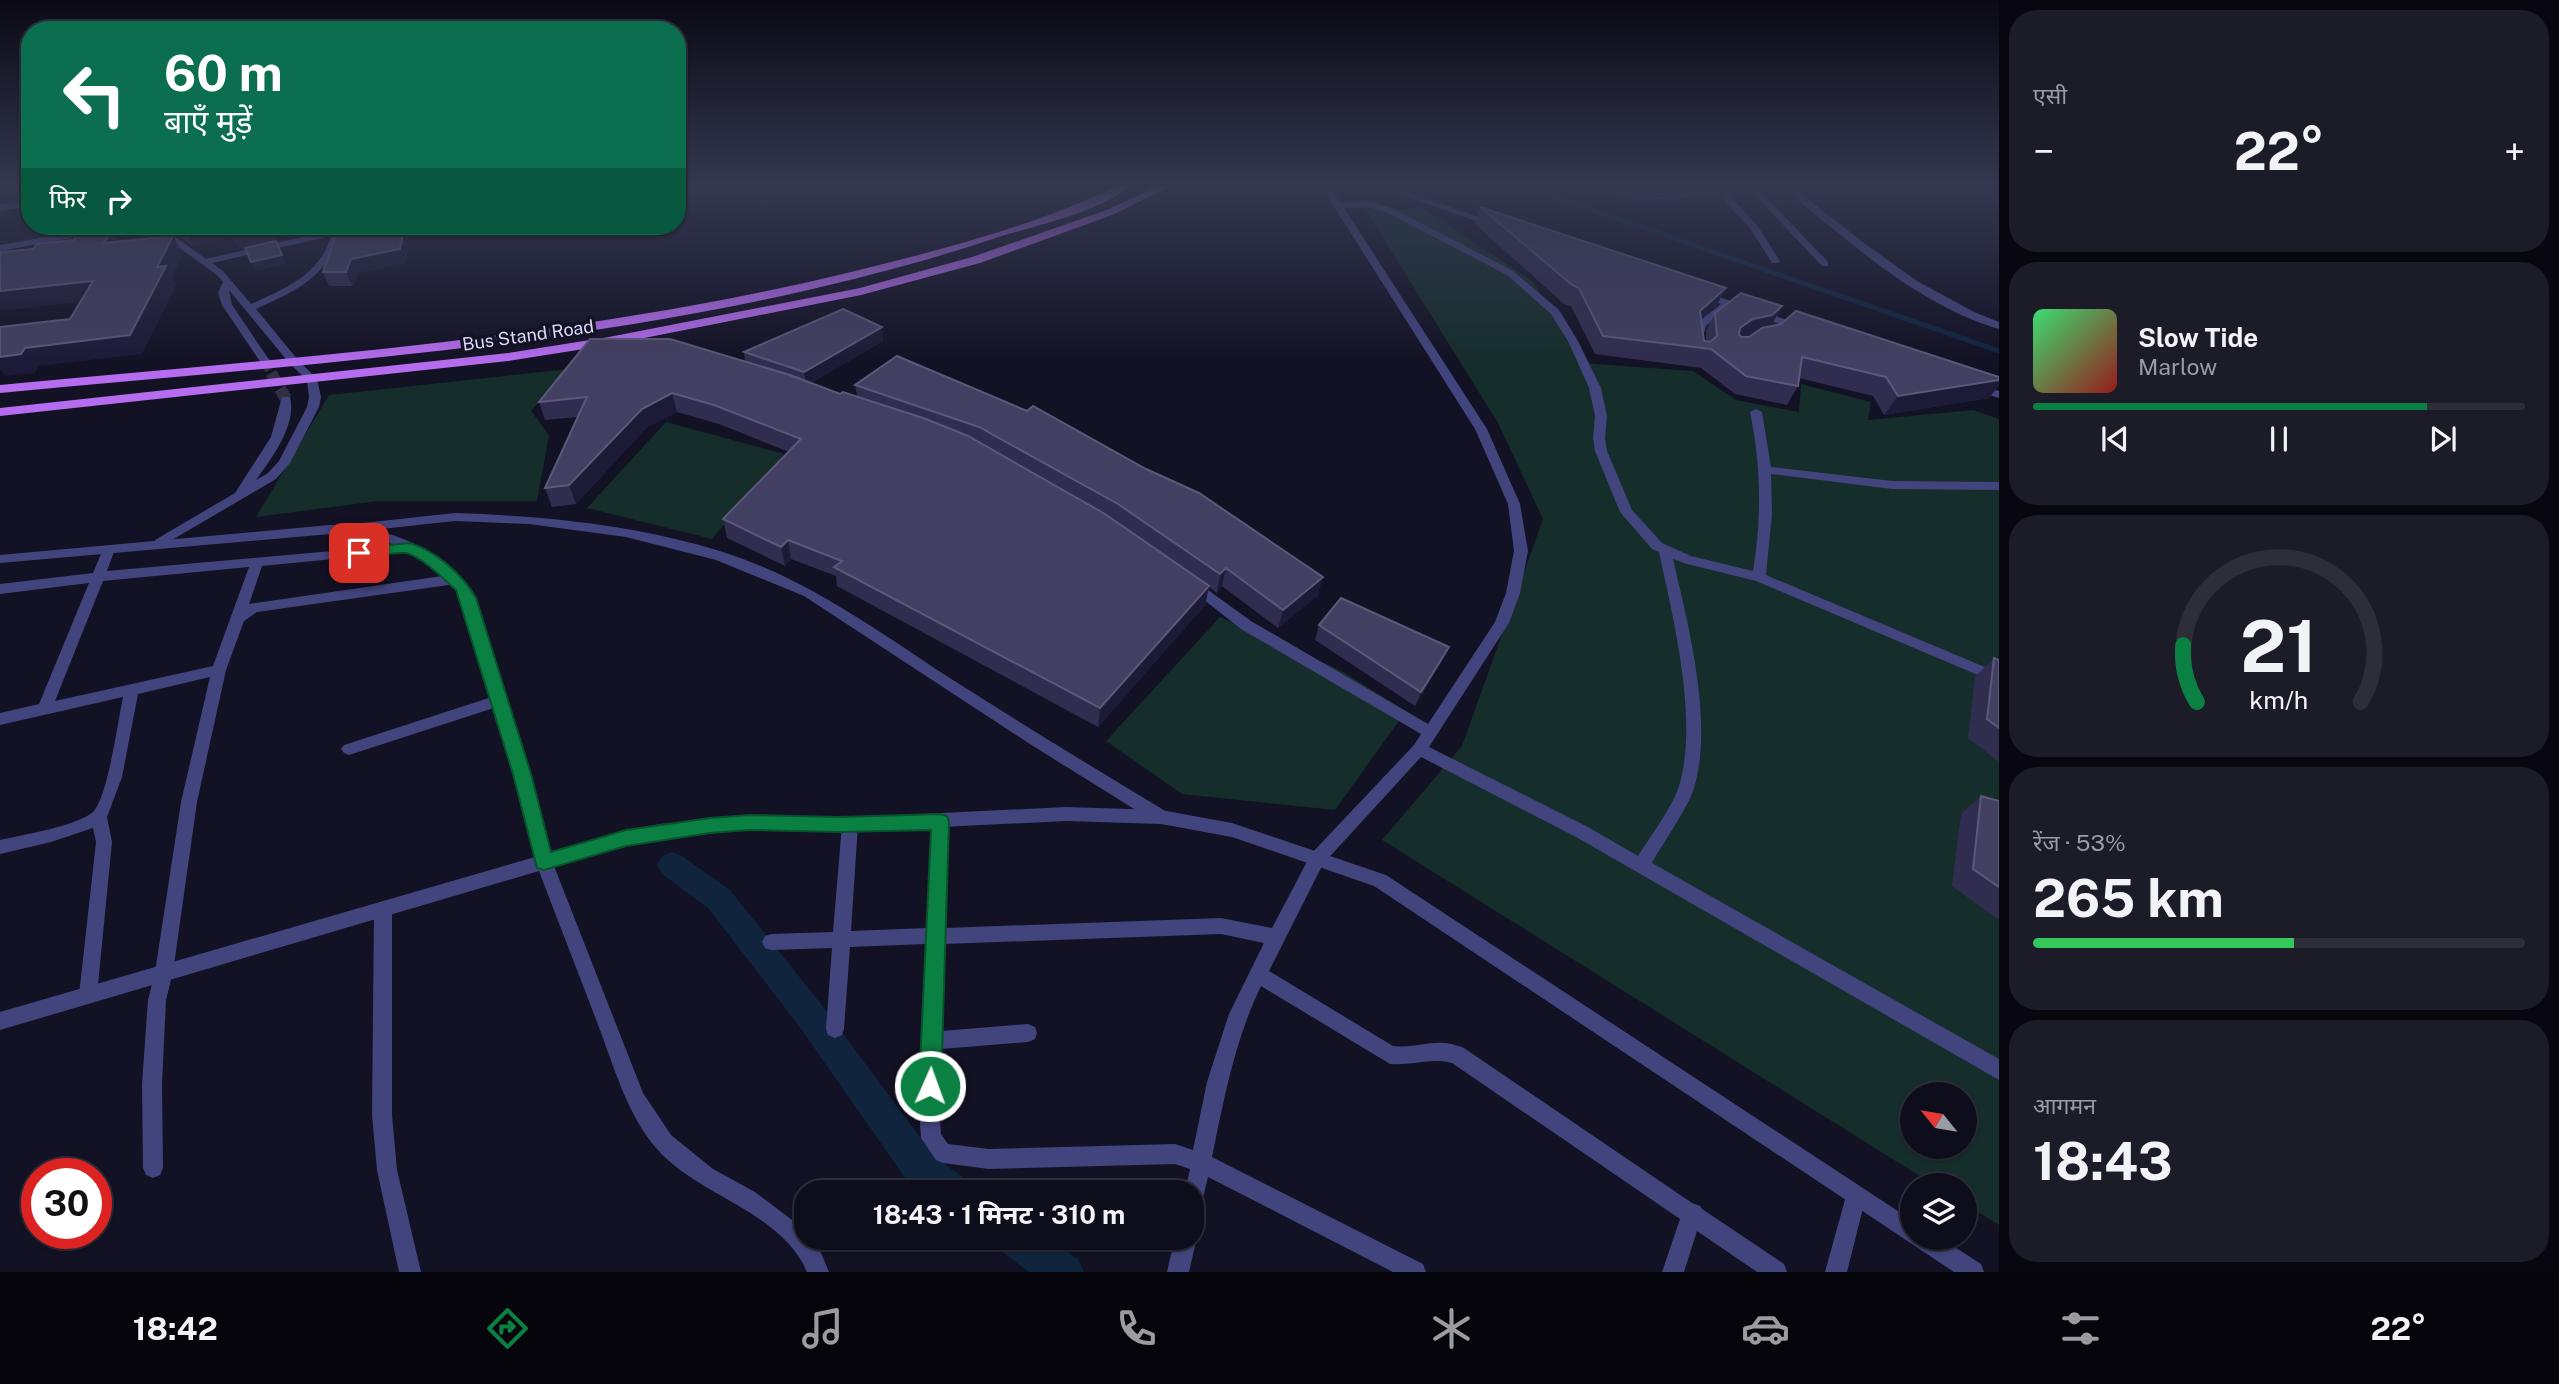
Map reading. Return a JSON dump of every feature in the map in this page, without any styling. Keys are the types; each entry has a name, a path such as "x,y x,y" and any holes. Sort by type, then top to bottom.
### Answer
{"main road":[{"name":"Bus Stand Road","path":"0,389 468,344 755,299 930,257 965,245"},
{"name":"Bus Stand Road","path":"0,412 508,357 636,336 861,291 975,260 1016,245"}],"street":[{"path":"160,543 272,476 284,463 316,397 312,379 294,362 220,273 181,245"},
{"path":"205,262 272,245"},
{"path":"250,308 308,281 321,267 331,245"},
{"path":"1197,1180 1217,1082 1238,1014 1276,937 1317,859 1419,749 1502,623 1513,593 1521,551 1514,504 1481,429 1363,245"},
{"path":"1457,245 1510,273 1555,312 1573,341 1595,388 1601,416 1601,451 1626,512 1641,531 1665,551 1687,560 1759,577 1999,679"},
{"path":"1765,245 1775,261"},
{"path":"1807,245 1825,264"},
{"path":"1863,245 1894,269 1950,303 1999,326"},
{"path":"227,283 223,293 227,305 265,361"},
{"path":"1690,290 1809,331"},
{"path":"1699,355 1698,329 1728,304"},
{"path":"1773,333 1784,322"},
{"path":"636,336 662,344"},
{"path":"1961,383 1999,395"},
{"path":"238,497 274,442 286,409 286,399"},
{"path":"1756,412 1766,470 1766,533 1759,577"},
{"path":"1766,470 1892,485 1999,486"},
{"path":"0,559 456,517 493,517 626,533 720,556 809,593 1038,742 1161,817"},
{"path":"344,529 374,533 410,548 456,579 468,598 522,774 544,862 636,1100 664,1142 706,1176 748,1199 789,1230 811,1256 818,1272"},
{"path":"0,589 97,577 410,548"},
{"path":"45,708 109,549"},
{"path":"1641,866 1686,790 1691,776 1692,722 1683,628 1665,551"},
{"path":"153,1168 154,1023 189,802 219,670 257,562"},
{"path":"238,618 254,608 456,579"},
{"path":"1184,579 1247,625 1429,732"},
{"path":"0,719 219,670"},
{"path":"88,995 104,842 99,817 109,797 132,688"},
{"path":"349,749 498,701"},
{"path":"1419,749 1582,832 1999,1070"},
{"path":"0,1021 659,831 749,823 940,822 1066,814 1161,817 1232,830 1380,880 1900,1225"},
{"path":"0,847 99,817"},
{"path":"940,822 929,1108 931,1138 943,1153 989,1159 1167,1154 1201,1162 1416,1272"},
{"path":"835,1029 850,824"},
{"path":"383,910 382,1115 387,1170 410,1272"},
{"path":"771,942 1221,926 1276,937"},
{"path":"1258,974 1390,1055 1404,1057 1439,1048 1457,1055 1776,1272"},
{"path":"932,1041 1028,1033"},
{"path":"1836,1272 1856,1196"},
{"path":"1673,1272 1693,1213"},
{"path":"1178,1272 1182,1250"},
{"path":"1940,1250 1973,1272"}],"green space":[{"path":"1388,245 1479,245 1532,281 1583,363 1693,371 1736,400 1799,412 1801,384 1871,402 1868,420 1973,410 1999,419 1999,1225 1977,1211 1977,1173 1915,1173 1382,840 1462,746 1543,519 1498,423"},
{"path":"569,369 531,411 549,435 537,501 378,501 256,517 329,395"},
{"path":"666,422 784,454 712,539 587,508"},
{"path":"1220,617 1340,670 1406,711 1335,810 1182,794 1106,741"}],"building":[{"path":"36,245 168,245 157,267 166,266 130,335 25,348 21,354 0,357 0,327 70,319 93,281 0,291 0,252 33,249"},
{"path":"278,245 282,255 251,262 245,248"},
{"path":"332,245 401,245 400,249 351,259 346,272 323,272"},
{"path":"1525,245 1597,245 1726,288 1700,311 1704,341 1710,342 1717,336 1715,313 1741,293 1782,306 1772,315 1753,319 1740,328 1741,337 1749,337 1762,328 1781,324 1796,311 1999,377 1999,380 1898,396 1886,377 1802,357 1798,386 1746,376 1711,349 1603,336 1579,288"},
{"path":"843,309 882,327 804,372 744,352"},
{"path":"590,339 670,339 926,419 968,436 1105,514 1209,586 1100,708 834,567 842,561 788,540 781,547 723,519 801,439 714,405 672,393 642,409 569,485 545,488 587,397 539,402"},
{"path":"897,356 1027,411 1033,406 1146,469 1199,493 1323,577 1283,610 1226,568 1220,574 1118,504 979,427 855,385"},
{"path":"1341,598 1449,647 1421,692 1319,625"},
{"path":"1994,658 1999,660 1999,728 1987,719"},
{"path":"1981,796 1999,801 1999,887 1973,869"}],"waterway":[{"path":"1694,245 1999,351"},
{"path":"672,865 719,899 810,1015 921,1169 936,1180"},
{"path":"1030,1250 1065,1272"}],"tunnel":[{"path":"265,361 272,374"},
{"path":"271,373 286,399"}],"route":[{"path":"359,553 410,548 456,579 462,587 468,598 522,774 544,862 626,838 710,825 940,822 930,1086"}]}
